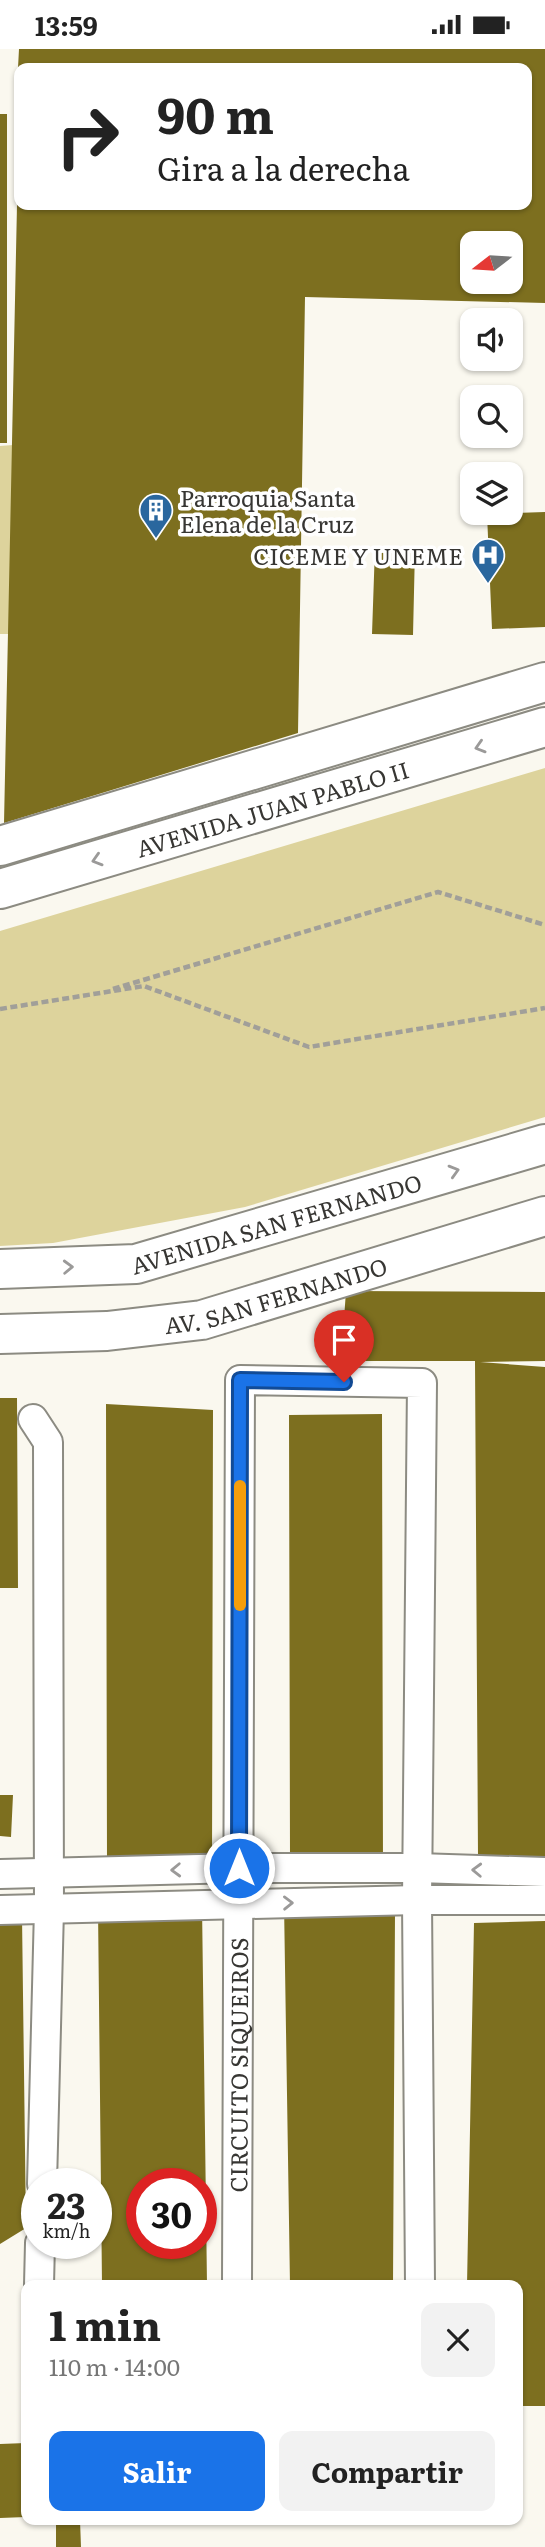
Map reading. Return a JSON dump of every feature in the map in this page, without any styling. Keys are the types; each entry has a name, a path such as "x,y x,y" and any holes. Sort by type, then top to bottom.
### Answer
{"street":[{"path":"0,846 545,682"},
{"name":"AVENIDA JUAN PABLO II","path":"0,889 545,727"},
{"name":"AVENIDA SAN FERNANDO","path":"0,1269 136,1264 545,1144"},
{"name":"AV. SAN FERNANDO","path":"0,1334 107,1331 202,1320 545,1216"},
{"name":"CIRCUITO SIQUEIROS","path":"237,2280 240,1380 422,1383 418,1868"},
{"path":"33,1419 48,1442 48,1909 42,2168"},
{"path":"0,1874 239,1868 545,1871"},
{"path":"418,1868 420,2280"},
{"path":"0,1910 238,1903 545,1900"},
{"path":"39,2280 40,2259"}],"path":[{"path":"95,994 438,892 545,925"},
{"path":"0,1009 144,986 309,1047 545,1008"}],"shaded area":[{"path":"13,445 9,634 0,634 0,446"},
{"path":"545,768 545,1117 245,1207 53,1243 0,1246 0,931"}],"building":[{"name":"Parroquia Santa Elena de la Cruz","path":"19,49 545,49 545,303 305,297 298,733 4,823 17,210 532,210 532,63 18,63"},
{"path":"0,114 7,114 7,443 0,443"},
{"path":"545,512 545,627 492,629 487,525 523,525 523,513"},
{"path":"375,547 415,549 413,635 372,634"},
{"path":"346,1291 545,1292 545,1361 480,1362 545,1367 545,1856 478,1856 475,1361 341,1361"},
{"path":"0,1398 17,1398 18,1588 0,1588"},
{"path":"106,1404 213,1410 212,1869 107,1860"},
{"path":"382,1414 383,1868 290,1857 289,1415"},
{"path":"0,1795 13,1795 11,1837 0,1836"},
{"path":"284,1903 395,1913 393,2280 290,2280"},
{"path":"202,1905 205,2168 126,2168 126,2259 207,2259 207,2280 102,2280 102,2259 112,2259 112,2168 101,2168 98,1908"},
{"path":"0,1916 22,1916 25,2168 21,2168 21,2231 0,2244"},
{"path":"545,1921 545,2406 523,2406 523,2280 467,2280 474,1923"},
{"path":"21,2443 21,2517 0,2518 0,2444"},
{"path":"56,2525 80,2525 81,2547 56,2547"}],"slow traffic":[{"path":"240,1486 240,1605"}],"place":[{"name":"Parroquia Santa Elena de la Cruz","path":"156,540"},
{"name":"CICEME Y UNEME","path":"488,585"}],"route":[{"path":"239,1868 240,1380 344,1382"}]}
